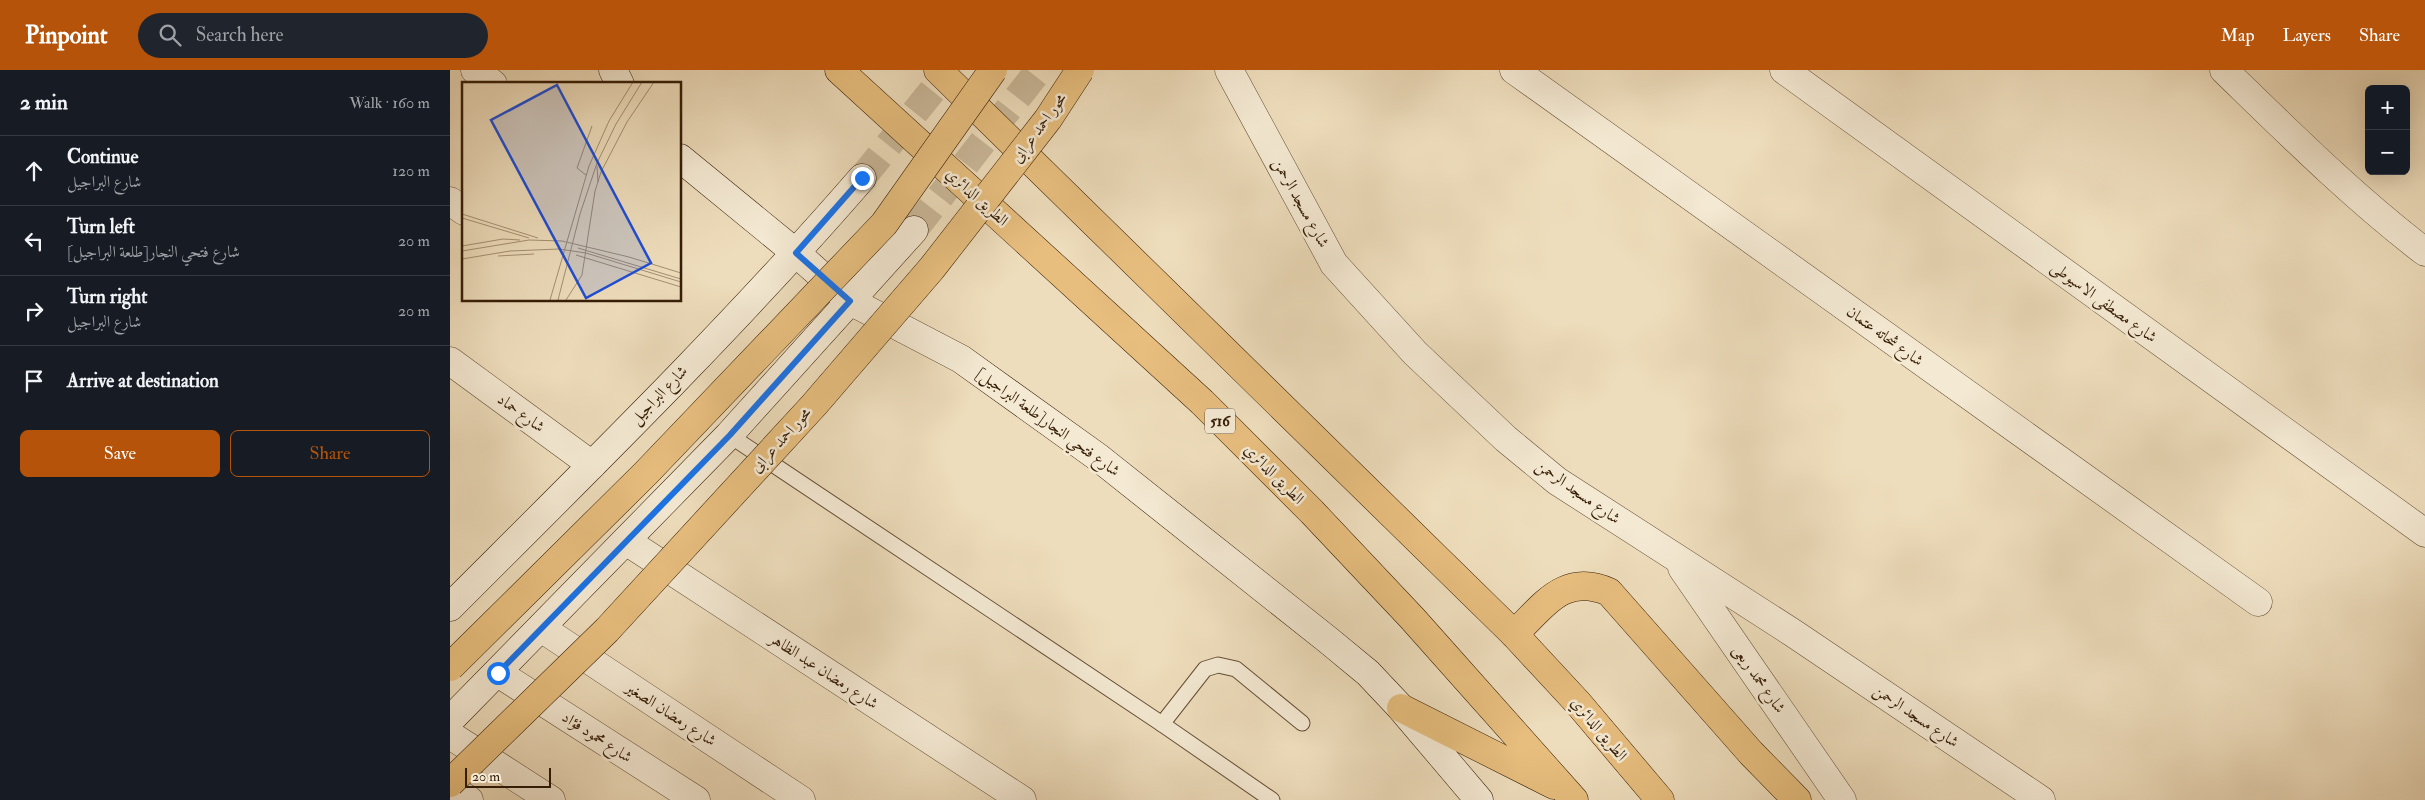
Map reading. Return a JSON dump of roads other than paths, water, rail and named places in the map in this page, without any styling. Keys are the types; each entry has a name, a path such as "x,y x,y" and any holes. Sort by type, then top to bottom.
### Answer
{"highway":[{"name":"الطريق الدائري","path":"839,70 1209,409 1312,512 1405,611 1571,796"},
{"name":"الطريق الدائري","path":"938,70 1514,634 1578,703 1660,800"},
{"path":"450,667 653,466 884,224 994,70"},
{"name":"محور احمد عرابى","path":"450,783 607,630 814,404 932,268 1048,119 1080,70"},
{"path":"1514,634 1557,594 1569,587 1583,585 1609,592 1751,753 1797,800"},
{"path":"1401,708 1571,796"}],"street":[{"path":"475,70 491,82"},
{"path":"612,70 619,82"},
{"name":"شارع مسجد الرحمن","path":"1228,70 1334,264 1443,381 1506,439 1557,481 1675,559 1793,633 2041,800"},
{"name":"شارع شحاته عتمان","path":"1514,70 2258,602"},
{"name":"شارع مصطفى الاسيوطى","path":"1784,70 2425,533"},
{"path":"2224,70 2311,155 2362,201 2425,252"},
{"name":"شارع فتحي النجار[طلعة البراجيل]","path":"681,159 796,253 850,301 961,359 1099,458 1328,640 1368,674 1401,708 1479,800"},
{"name":"شارع البراجيل","path":"450,607 592,465 796,253 862,178"},
{"path":"450,201 462,210"},
{"path":"450,720 730,435 914,230"},
{"name":"شارع حماد","path":"450,361 592,465"},
{"name":"شارع رمضان عبد الظاهر","path":"626,541 1022,800"},
{"name":"شارع محمد ريعى","path":"1675,559 1842,800"},
{"name":"شارع رمضان الصغير","path":"541,628 802,800"},
{"name":"شارع محمود فؤاد","path":"498,673 696,800"},
{"path":"450,735 550,800"},
{"path":"450,788 469,800"}],"lane":[{"path":"730,435 1162,724 1272,800"},
{"path":"1162,724 1205,669 1218,665 1236,669 1302,723"}],"tunnel":[{"path":"862,178 949,70"},
{"path":"914,230 1039,70"}]}
